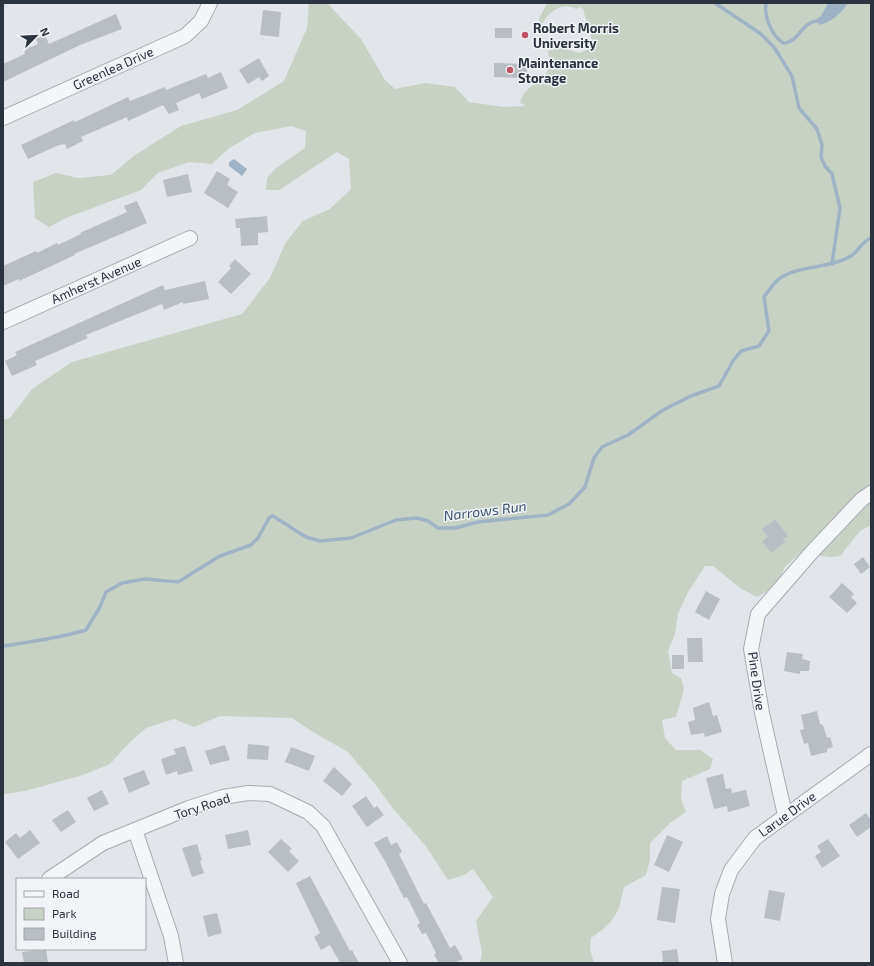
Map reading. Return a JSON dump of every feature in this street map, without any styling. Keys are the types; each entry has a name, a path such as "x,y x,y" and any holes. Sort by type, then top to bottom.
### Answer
{"street":[{"name":"Greenlea Drive","path":"3,118 185,36 201,21 210,3"},
{"name":"Amherst Avenue","path":"3,322 190,238"},
{"name":"Pine Drive","path":"785,815 762,713 751,649 758,614 862,499 871,493"},
{"name":"Larue Drive","path":"725,963 718,919 722,894 731,870 755,838 871,754"},
{"name":"Tory Road","path":"51,878 104,844 136,830 223,797 248,793 270,794 308,812 323,826 400,963"},
{"path":"136,830 171,936 176,963"}],"green space":[{"path":"309,3 327,3 361,39 385,80 395,89 425,83 455,87 469,102 504,107 525,106 520,102 524,94 544,76 547,71 549,63 548,51 560,47 580,53 588,49 592,40 583,9 580,7 576,9 565,6 559,7 546,17 540,27 539,19 547,3 871,3 871,525 860,531 840,556 830,557 800,553 785,567 776,586 757,597 740,588 713,566 705,566 688,592 678,614 675,634 668,651 672,673 681,678 684,689 676,717 662,720 665,738 676,750 700,750 713,759 710,769 682,781 681,799 686,812 670,823 650,843 650,860 646,875 624,887 620,905 614,917 605,927 591,938 590,950 594,963 480,963 482,953 476,921 493,897 473,869 464,875 448,880 425,845 394,810 375,784 348,752 292,718 220,716 194,727 174,719 146,728 129,743 110,764 83,775 25,791 3,794 3,420 10,418 32,389 72,362 242,314 270,278 286,242 303,221 330,209 351,189 349,159 337,152 279,190 266,190 267,178 276,168 305,148 306,131 291,126 255,133 228,149 212,164 189,162 158,173 141,190 66,218 49,227 35,218 33,182 56,173 78,178 111,175 135,155 181,126 237,110 284,81 307,28"}],"water":[{"path":"828,3 848,3 836,17 819,25 817,19 821,16"},
{"path":"234,159 247,169 242,176 229,166 229,162"}],"building":[{"path":"263,10 281,12 279,37 260,35"},
{"path":"116,14 122,29 80,45 3,82 3,64 25,54 24,50 38,44 36,39 45,35 49,44"},
{"path":"495,28 512,28 512,38 495,38"},
{"path":"259,58 269,76 262,81 259,77 248,84 239,70"},
{"name":"Maintenance Storage","path":"494,63 527,64 527,78 494,77"},
{"path":"221,72 228,88 202,99 199,93 176,103 179,110 169,114 163,105 128,121 127,117 81,137 83,141 67,149 65,144 59,145 28,159 21,145 128,97 130,101 165,87 166,90 206,74 208,78"},
{"path":"217,171 230,179 227,185 238,192 228,208 204,193"},
{"path":"188,174 192,192 167,197 163,180"},
{"path":"137,201 147,223 74,254 75,255 19,281 19,279 3,286 3,266 36,251 37,253 57,243 58,245 81,234 80,233 127,212 124,206"},
{"path":"267,216 268,232 258,233 258,245 241,246 240,228 236,228 235,219"},
{"path":"235,259 251,274 231,294 218,282 231,268 229,266"},
{"path":"205,281 209,299 183,304 183,302 164,310 162,304 86,335 88,338 35,361 37,365 12,376 5,361 17,355 15,352 163,285 165,290"},
{"path":"775,519 788,536 783,539 785,542 771,553 762,541 768,537 762,529"},
{"path":"863,557 870,567 861,574 854,564"},
{"path":"842,583 854,594 851,597 857,603 847,613 829,597"},
{"path":"706,591 720,599 709,620 695,612"},
{"path":"687,638 702,638 703,662 688,662"},
{"path":"787,652 803,654 802,659 810,661 809,671 800,671 800,674 784,671"},
{"path":"672,655 684,655 684,669 672,669"},
{"path":"709,702 713,716 717,715 722,732 705,737 704,733 691,735 688,722 695,720 693,708"},
{"path":"817,711 820,724 823,725 827,738 830,737 833,747 827,749 827,752 811,756 808,743 804,744 800,730 804,729 801,715"},
{"path":"248,744 269,746 268,760 247,759"},
{"path":"225,745 230,760 210,765 205,751"},
{"path":"185,746 193,771 178,775 177,771 166,775 161,759 176,754 174,749"},
{"path":"291,747 315,756 309,771 285,762"},
{"path":"334,767 352,784 342,796 323,781"},
{"path":"144,770 150,784 129,793 123,778"},
{"path":"723,774 726,789 731,788 732,793 746,790 750,806 728,812 727,806 714,809 706,778"},
{"path":"102,790 109,804 94,811 87,798"},
{"path":"366,796 374,808 377,806 384,815 367,827 352,806"},
{"path":"68,810 76,822 61,832 52,820"},
{"path":"866,813 871,820 871,827 857,837 849,825"},
{"path":"30,830 40,843 18,859 5,842 16,833 20,838"},
{"path":"248,830 251,845 228,849 225,835"},
{"path":"667,835 683,842 669,872 654,865"},
{"path":"387,836 391,845 397,842 402,852 399,854 424,904 426,903 450,948 455,945 463,959 454,963 439,963 434,955 436,953 426,933 422,934 417,925 420,923 407,897 404,898 374,843"},
{"path":"281,839 292,849 289,851 299,861 288,872 268,852"},
{"path":"828,839 840,856 822,868 815,856 821,852 817,846"},
{"path":"197,844 204,873 192,877 182,848"},
{"path":"310,876 350,951 352,950 359,963 340,963 330,945 321,950 314,937 320,933 296,883"},
{"path":"662,887 680,889 675,923 657,920"},
{"path":"769,890 785,893 780,921 764,918"},
{"path":"217,913 222,933 208,937 203,916"},
{"path":"677,949 679,963 663,963 662,951"},
{"path":"46,950 48,963 24,963 22,952"}],"waterway":[{"path":"715,3 761,34 774,47 792,76 799,108 817,129 822,145 821,157 825,166 832,174 840,208 832,264"},
{"path":"766,3 766,14 769,25 775,35 783,43 793,40 803,28 812,22 817,21"},
{"name":"Narrows Run","path":"3,646 55,638 86,630 100,607 106,592 122,583 145,579 178,582 220,556 251,545 258,538 269,518 273,516 306,537 320,541 351,538 396,520 417,518 428,521 438,528 455,528 478,522 548,515 569,504 585,487 594,458 602,447 628,435 663,410 691,396 719,386 733,361 741,351 759,346 769,331 764,297 773,284 780,278 796,271 833,263 851,256 864,242 871,238"}],"place":[{"name":"Robert Morris University","path":"525,35"},
{"name":"Maintenance Storage","path":"510,70"}]}
